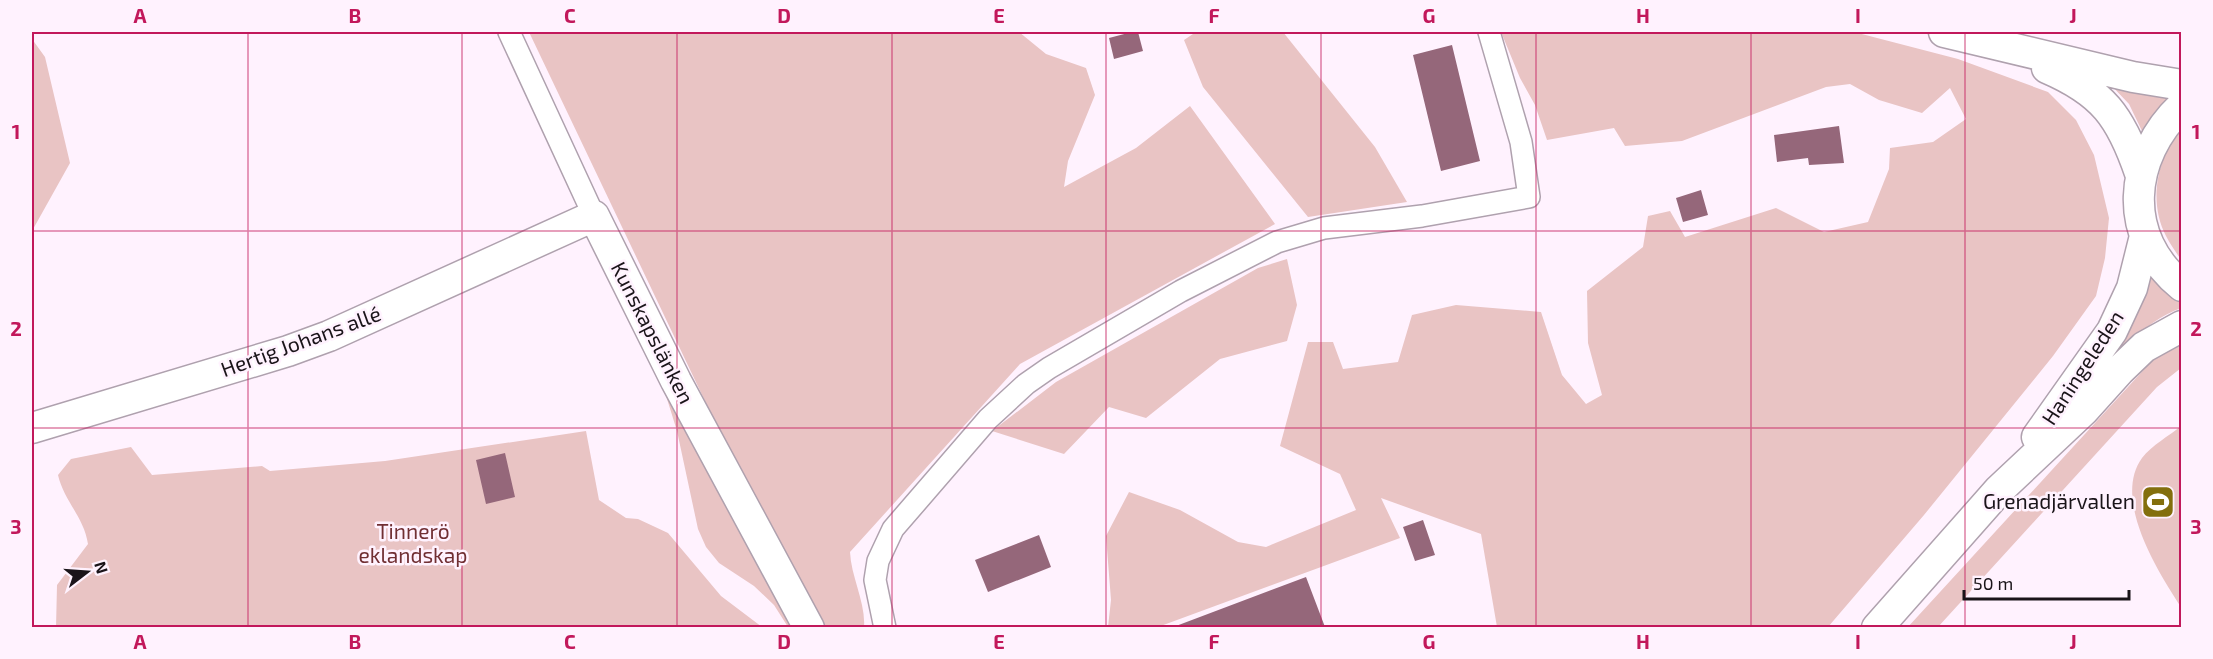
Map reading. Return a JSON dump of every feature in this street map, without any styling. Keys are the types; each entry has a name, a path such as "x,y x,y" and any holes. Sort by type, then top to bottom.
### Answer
{"main road":[{"path":"1944,32 2003,48 2133,77 2181,85"},
{"path":"2003,48 2054,70 2098,98 2113,113 2128,138 2140,173"},
{"path":"2181,106 2165,122 2150,146 2140,173 2139,205 2145,236 2159,262 2181,286"},
{"name":"Hertig Johans allé","path":"32,429 329,336 594,216"},
{"name":"Kunskapslänken","path":"594,216 676,381 809,627"},
{"name":"Haningeleden","path":"1999,490 2112,331 2132,288 2145,236"},
{"name":"Haningeleden","path":"1877,627 1999,490 2084,410 2144,347 2181,326"}],"street":[{"name":"Kunskapslänken","path":"509,32 594,216"},
{"path":"885,627 875,580 878,561 894,529 988,419 1026,384 1049,368 1181,291 1277,242 1324,228 1422,216 1529,196 1521,142 1489,32"}],"green space":[{"path":"529,32 1019,32 1046,54 1086,68 1095,95 1068,161 1064,187 1136,148 1190,106 1275,224 1020,364 850,552 863,609 864,627 824,627 735,464"},
{"path":"1196,32 1283,32 1375,147 1407,202 1308,217 1203,87 1184,40"},
{"path":"1501,32 1854,32 1958,59 2048,92 2076,120 2094,155 2109,218 2105,258 2096,296 2053,356 1924,515 1828,627 1497,627 1481,534 1381,498 1400,538 1158,627 1108,627 1111,600 1106,536 1129,492 1180,510 1238,542 1266,547 1356,510 1340,474 1280,446 1308,342 1333,342 1343,369 1398,362 1412,315 1456,305 1541,312 1562,375 1586,404 1602,395 1588,343 1587,291 1643,247 1648,216 1670,211 1685,237 1776,208 1824,232 1868,222 1889,169 1890,148 1933,142 1966,119 1950,88 1922,113 1879,100 1850,84 1826,87 1682,141 1625,146 1614,128 1547,140 1535,105 1520,78"},
{"path":"32,39 45,57 70,163 32,231"},
{"path":"2108,82 2173,93 2142,131 2129,104"},
{"path":"2181,129 2181,260 2160,223 2157,195 2161,166 2173,140"},
{"path":"1287,259 1297,305 1287,341 1220,359 1146,418 1109,407 1064,454 992,431 1056,382 1258,268"},
{"path":"2148,263 2181,299 2181,308 2153,322 2129,342 2086,389"},
{"path":"2181,339 2181,368 2157,387 1938,627 1907,628 2160,352"},
{"path":"663,386 797,627 788,627 774,605 754,586 719,563 706,547 698,529 677,431"},
{"name":"Grenadjärvallen","path":"2181,426 2182,607 2161,575 2142,535 2135,514 2132,494 2134,475 2142,458"},
{"name":"Tinnerö eklandskap","path":"586,431 599,500 626,518 638,519 668,533 721,596 762,627 56,628 57,585 88,544 86,534 58,475 71,459 131,447 152,475 262,466 270,471 385,461"}],"building":[{"path":"1138,32 1143,51 1114,59 1109,38"},
{"path":"1452,45 1480,161 1441,171 1413,55"},
{"path":"1839,126 1844,163 1809,165 1808,158 1777,162 1774,135"},
{"path":"1701,190 1708,215 1683,222 1676,198"},
{"path":"505,453 515,497 486,504 476,460"},
{"path":"1423,520 1435,555 1415,561 1403,527"},
{"path":"1039,535 1051,567 988,592 975,560"},
{"path":"1306,577 1325,627 1176,627 1176,626"}],"place":[{"name":"Grenadjärvallen","path":"2158,502"}]}
